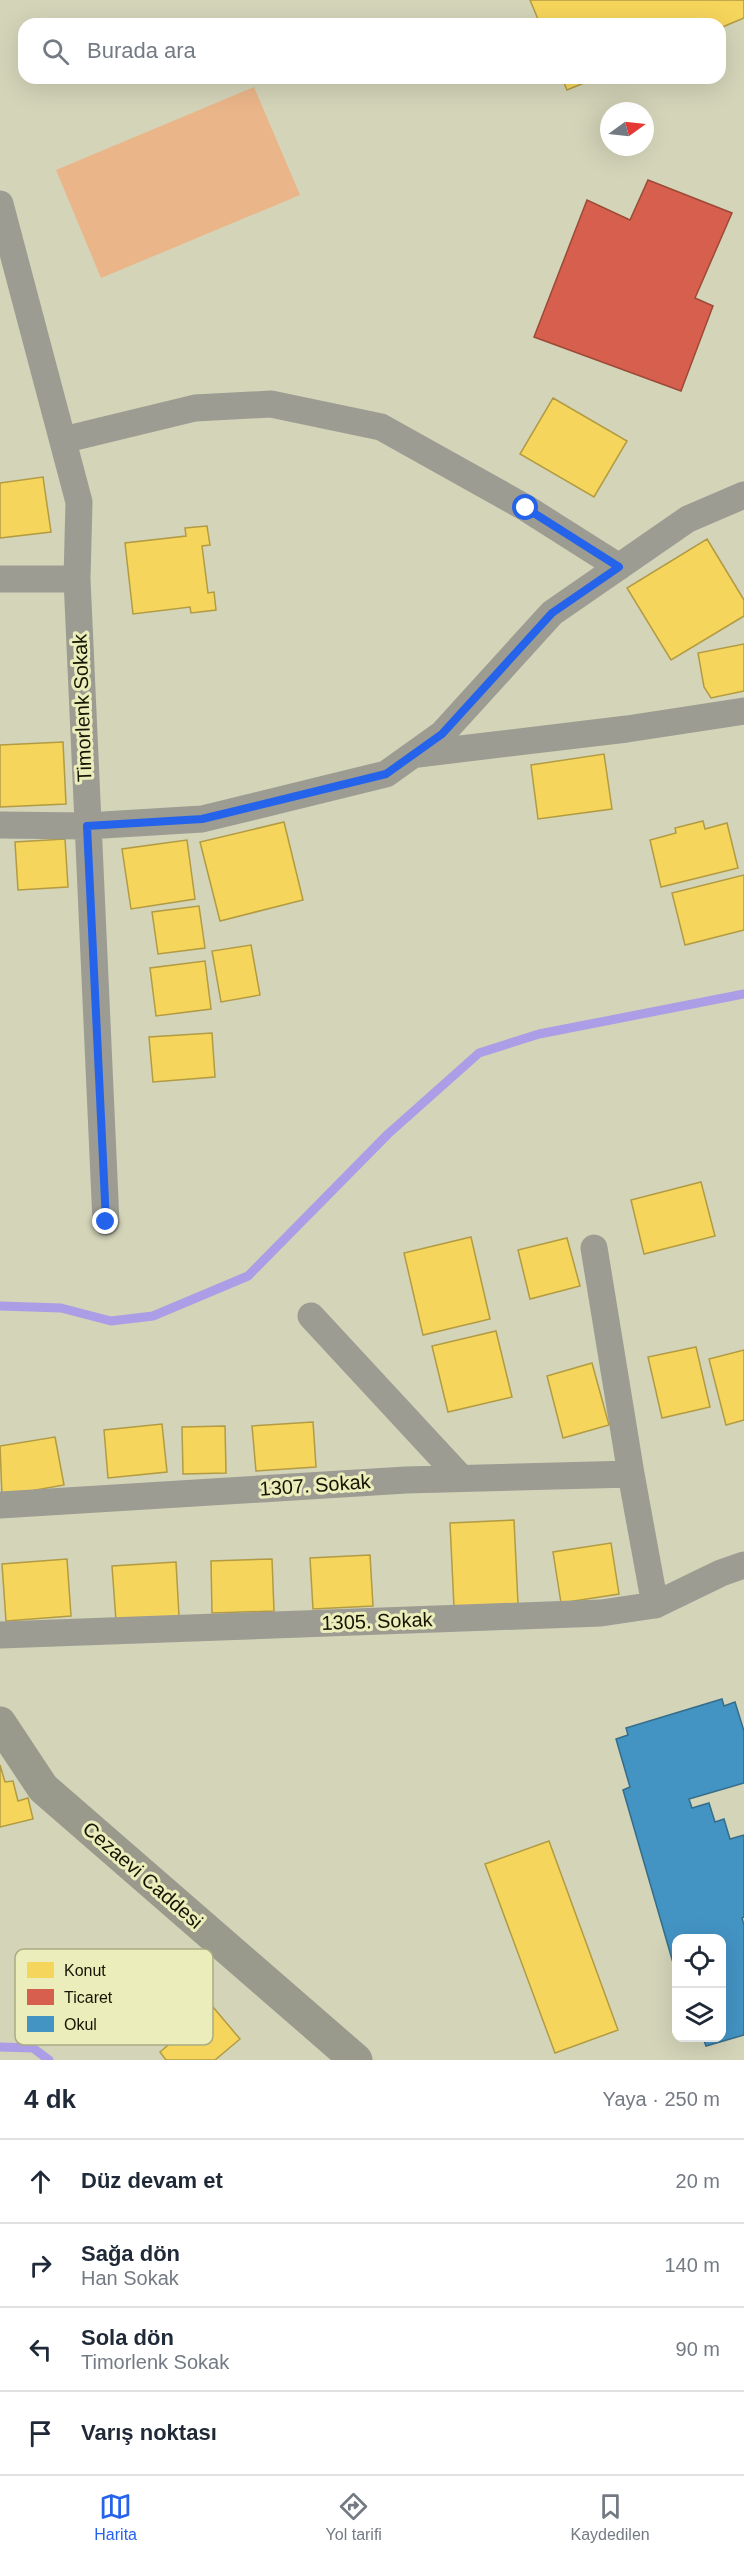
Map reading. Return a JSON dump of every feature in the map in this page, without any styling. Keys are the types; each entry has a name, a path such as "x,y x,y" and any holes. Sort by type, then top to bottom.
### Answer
{"street":[{"name":"Timorlenk Sokak","path":"0,204 79,502 77,579 106,1222"},
{"path":"63,440 195,408 271,404 381,427 526,508 619,567"},
{"path":"0,825 87,826 202,819 386,774 442,734 552,613 688,519 744,495"},
{"path":"0,579 77,579"},
{"path":"414,754 627,729 744,711"},
{"path":"594,1248 655,1605"},
{"path":"311,1316 461,1479"},
{"name":"1307. Sokak","path":"0,1505 461,1479 631,1474"},
{"name":"1305. Sokak","path":"0,1635 601,1614 655,1605 721,1573 744,1565"},
{"name":"Cezaevi Caddesi","path":"0,1723 43,1788 357,2060"}],"shaded area":[{"path":"254,87 300,195 101,278 56,170"}],"building: Konut":[{"path":"530,0 744,0 744,18 726,26 726,18 538,18"},
{"path":"564,84 582,84 567,90"},
{"path":"553,398 627,441 594,497 520,454"},
{"path":"43,477 51,532 0,538 0,483"},
{"path":"207,526 210,545 202,546 208,593 214,592 216,610 191,613 190,607 133,614 125,543 186,536 185,528"},
{"path":"707,539 744,600 744,616 671,660 627,588"},
{"path":"744,644 744,691 711,698 704,687 698,653"},
{"path":"63,742 66,804 0,807 0,745"},
{"path":"604,754 612,809 538,819 531,765"},
{"path":"703,821 705,829 727,823 738,868 661,887 650,840 676,833 675,828"},
{"path":"284,822 303,900 220,921 200,842"},
{"path":"65,839 68,887 18,890 15,842"},
{"path":"187,840 195,899 131,909 122,849"},
{"path":"744,875 744,930 685,945 672,893"},
{"path":"199,906 205,948 158,954 152,912"},
{"path":"251,945 260,995 221,1002 212,951"},
{"path":"205,961 211,1009 156,1016 150,968"},
{"path":"212,1033 215,1077 153,1082 149,1037"},
{"path":"701,1182 715,1236 644,1254 631,1200"},
{"path":"471,1237 490,1319 423,1335 404,1253"},
{"path":"567,1238 580,1286 530,1299 518,1250"},
{"path":"496,1331 512,1397 448,1412 432,1346"},
{"path":"696,1347 710,1407 662,1418 648,1357"},
{"path":"744,1350 744,1420 726,1425 709,1359"},
{"path":"592,1363 609,1425 563,1438 547,1376"},
{"path":"313,1422 316,1467 256,1471 252,1426"},
{"path":"162,1424 167,1472 108,1478 104,1430"},
{"path":"225,1426 226,1473 183,1474 182,1427"},
{"path":"55,1437 64,1485 2,1496 0,1446"},
{"path":"514,1520 518,1604 454,1607 450,1523"},
{"path":"611,1543 619,1594 561,1603 553,1552"},
{"path":"370,1555 373,1606 313,1609 310,1558"},
{"path":"67,1559 71,1616 6,1621 2,1564"},
{"path":"272,1559 274,1611 212,1613 211,1561"},
{"path":"176,1562 179,1616 116,1621 112,1566"},
{"path":"0,1765 5,1782 13,1781 18,1801 28,1798 33,1819 0,1827"},
{"path":"549,1841 618,2030 555,2053 485,1864"},
{"path":"213,2007 240,2039 215,2060 166,2060 160,2052 168,2045 213,2045"}],"building: Ticaret":[{"path":"648,180 732,213 695,298 713,306 681,391 534,337 587,200 630,220"}],"building: Okul":[{"path":"722,1699 724,1706 735,1702 744,1731 744,1783 689,1799 692,1808 709,1803 715,1822 724,1819 730,1839 744,1835 744,1917 742,1918 744,1925 744,2035 726,2040 726,1934 672,1934 672,1959 623,1790 630,1787 616,1739 628,1735 626,1728"},
{"path":"704,2042 720,2042 706,2046"}],"waterway":[{"path":"0,1306 61,1308 111,1321 153,1316 248,1276 388,1134 479,1053 539,1034 744,994"},
{"path":"0,2047 33,2048 49,2060"}],"route":[{"path":"106,1222 87,826 202,819 386,774 442,734 552,613 619,567 526,508"}]}
